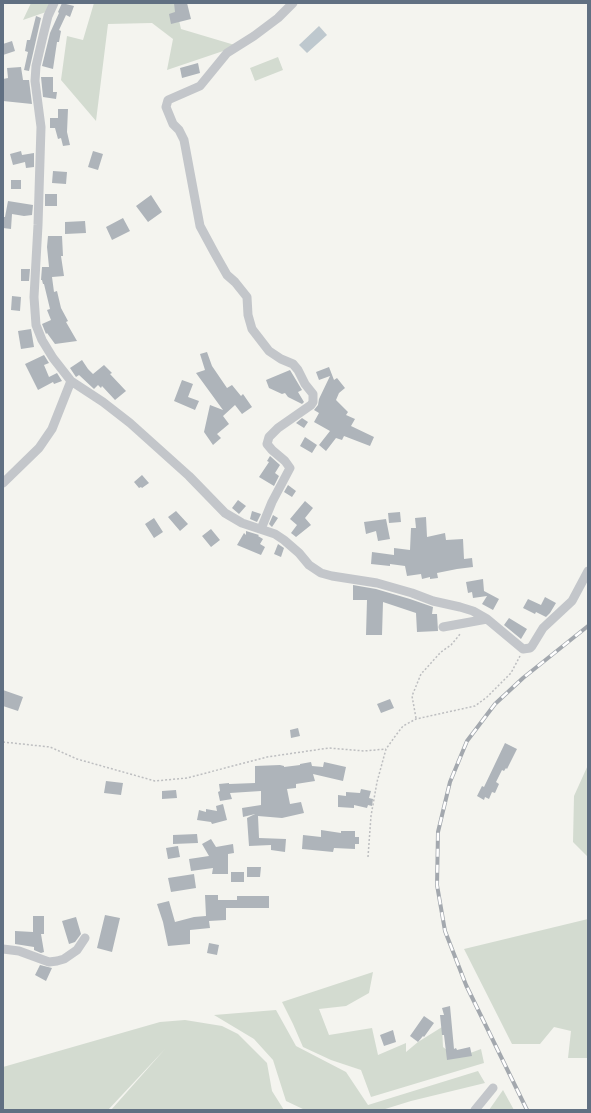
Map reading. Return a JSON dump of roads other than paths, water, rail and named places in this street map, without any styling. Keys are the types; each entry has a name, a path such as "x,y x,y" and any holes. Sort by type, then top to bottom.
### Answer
{"street":[{"path":"54,3 48,16 36,66 35,81 41,127 34,297 36,325 42,340 53,358 71,381 103,402 130,423 189,476 225,513 242,523 275,534 284,540 309,565 321,573 377,583 433,601 460,606 487,619 524,649 530,648 543,628 572,601 588,571"},
{"path":"261,529 272,502 290,468 285,461 272,450 268,444 269,437 278,428 312,405 314,402 313,394 293,364 268,351 252,329 248,315 247,297 235,282 227,275 200,226 184,140 179,130 173,124 166,107 168,100 200,86 227,54 278,18 293,3"},
{"path":"3,483 39,448 52,429 71,381"},
{"path":"443,627 487,619"},
{"path":"3,949 20,951 49,962 57,961 64,959 77,950 86,938"},
{"path":"475,1110 493,1088"}],"railway":[{"path":"527,1110 466,985 445,931 437,885 438,832 450,782 467,741 495,704 523,678 588,626"}]}
